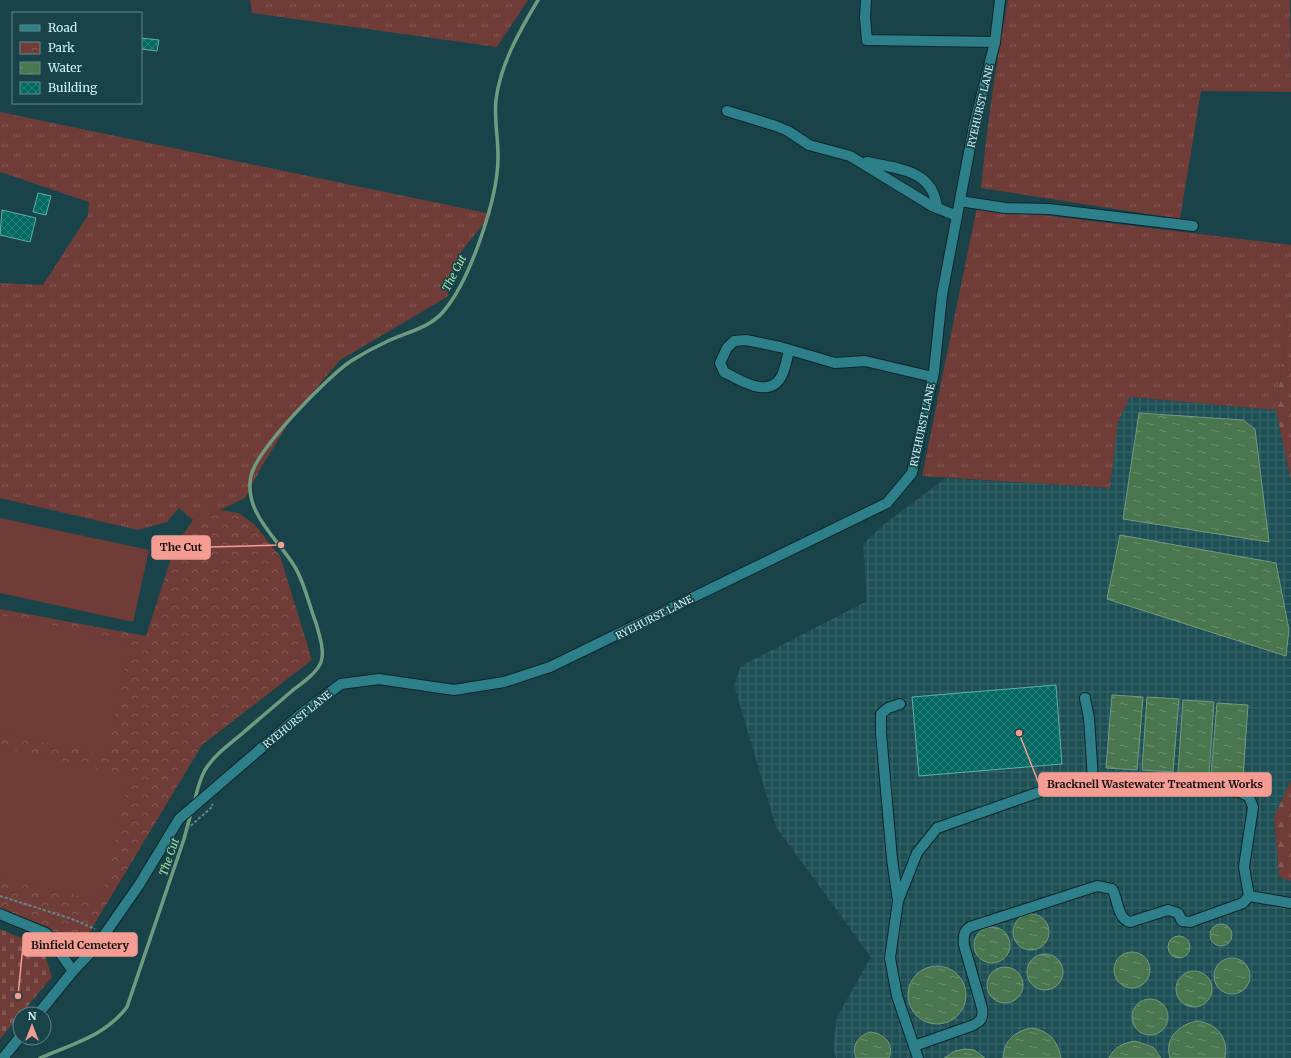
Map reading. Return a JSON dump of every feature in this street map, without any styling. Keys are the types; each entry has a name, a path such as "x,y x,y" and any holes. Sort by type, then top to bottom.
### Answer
{"street":[{"path":"866,0 864,18 867,40 995,42"},
{"name":"RYEHURST LANE","path":"45,1006 73,971 95,948 106,933 140,886 182,816 301,714 341,684 379,679 454,690 504,682 518,678 550,667 613,638 887,503 912,473 932,377 939,314 974,126 995,42 1000,0"},
{"path":"727,111 776,126 788,131 809,145 857,160 921,177 934,191 937,208"},
{"path":"857,160 894,184 937,208 957,216"},
{"path":"960,200 1005,208 1049,209 1193,226"},
{"path":"789,350 780,379 774,385 763,388 754,386 724,372 720,363 724,353 734,341 758,342 789,350 835,363 865,361 932,377"},
{"path":"1085,698 1089,718 1093,780"},
{"path":"898,901 892,859 881,733 881,714 888,708 900,704"},
{"path":"918,1058 897,996 890,958 898,901 917,853 937,828 1048,789 1093,780 1244,793 1252,802 1254,807 1244,867 1249,896"},
{"path":"914,1046 971,1026 982,1018 982,1008 964,945 964,935 966,929 970,927 1097,886 1112,889 1115,893 1122,916 1130,922 1168,910 1178,913 1182,921 1190,922 1243,903 1249,896"},
{"path":"1249,896 1291,903"},
{"path":"0,914 46,933 73,971"},
{"path":"3,1058 13,1046"}],"path":[{"path":"187,829 198,819"},
{"path":"0,896 72,919 106,933"}],"shaded area":[{"path":"1130,397 1276,410 1291,481 1291,780 1274,817 1279,877 1291,881 1291,1058 836,1058 833,1049 837,1017 871,957 776,827 734,685 741,666 867,601 863,544 882,526 946,478 1109,488 1118,422"}],"green space":[{"path":"250,0 528,0 497,47 252,13"},
{"path":"1008,0 1290,0 1291,92 1201,91 1180,219 981,188 992,94"},
{"path":"0,112 491,214 461,252 447,297 340,360 293,416 262,466 245,498 220,510 193,520 179,508 167,522 138,530 0,498 0,283 43,285 88,215 89,202 0,172"},
{"path":"977,207 1291,245 1291,296 1276,410 1130,397 1118,422 1110,488 922,476"},
{"path":"1291,296 1291,481 1276,410"},
{"path":"220,510 239,513 255,525 280,556 312,660 202,745 83,943 0,909 0,609 146,636 175,546 193,520"},
{"path":"0,518 149,550 133,622 0,593"},
{"path":"0,615 130,642 106,755 0,733"},
{"path":"0,747 129,776 101,901 0,878"},
{"path":"1291,780 1291,881 1279,877 1274,817"},
{"path":"0,929 42,947 52,977 28,1006 12,1006 12,1025 0,1039"}],"water":[{"path":"1139,413 1243,420 1255,429 1269,542 1123,519"},
{"path":"1120,535 1276,563 1289,630 1286,656 1107,599"},
{"path":"1112,695 1143,697 1137,770 1106,768"},
{"path":"1147,697 1179,699 1173,772 1142,770"},
{"path":"1183,700 1214,702 1209,775 1178,773"},
{"path":"1217,703 1248,705 1243,778 1211,776"},
{"path":"1035,914 1044,919 1048,925 1048,939 1044,945 1035,950 1027,950 1018,945 1014,939 1013,928 1018,919 1024,915"},
{"path":"1221,924 1229,927 1232,935 1229,943 1221,946 1213,943 1210,935 1213,927"},
{"path":"996,927 1005,932 1009,938 1009,952 1005,958 996,963 988,963 979,958 975,952 974,941 979,932 985,928"},
{"path":"1179,936 1187,939 1190,947 1187,955 1179,958 1171,955 1168,947 1171,939"},
{"path":"1136,952 1145,957 1149,963 1149,977 1145,983 1136,988 1128,988 1119,983 1115,977 1114,966 1119,957 1125,953"},
{"path":"1049,954 1058,959 1062,965 1062,979 1058,985 1049,990 1041,990 1032,985 1028,979 1027,968 1032,959 1038,955"},
{"path":"1236,958 1245,963 1249,969 1249,983 1245,989 1236,994 1228,994 1219,989 1215,983 1214,972 1219,963 1225,959"},
{"path":"937,966 953,971 961,979 966,995 961,1011 953,1019 937,1024 921,1019 913,1011 908,995 913,979 921,971"},
{"path":"1009,967 1018,972 1022,978 1022,992 1018,998 1009,1003 1001,1003 992,998 988,992 987,981 992,972 998,968"},
{"path":"1198,971 1207,976 1211,982 1211,996 1207,1002 1198,1007 1190,1007 1181,1002 1177,996 1176,985 1181,976 1187,972"},
{"path":"1154,999 1163,1004 1167,1010 1167,1024 1163,1030 1154,1035 1146,1035 1137,1030 1133,1024 1132,1013 1137,1004 1143,1000"},
{"path":"1198,1021 1211,1025 1220,1033 1225,1044 1225,1058 1170,1058 1169,1044 1171,1038 1185,1025"},
{"path":"1032,1028 1048,1034 1052,1038 1058,1047 1061,1058 1003,1058 1008,1041 1020,1031"},
{"path":"870,1032 879,1034 887,1040 890,1048 889,1058 856,1058 854,1049 857,1042 862,1036"},
{"path":"1135,1041 1153,1047 1161,1058 1109,1058 1111,1054 1120,1046"},
{"path":"965,1049 974,1050 985,1058 944,1058 955,1051"}],"building":[{"path":"142,38 159,40 157,51 142,49"},
{"path":"38,193 51,196 46,215 33,212"},
{"path":"2,210 36,218 30,242 0,235"},
{"path":"1056,685 1062,764 919,776 912,697"}],"waterway":[{"name":"The Cut","path":"194,803 198,786 203,774 213,759 309,678 319,666 322,658 319,632 304,587 295,567 271,535 257,513 252,501 250,489 251,476 256,464 294,414 340,369 373,348 431,322 443,312 453,298 473,260 494,192 498,155 496,121 496,100 498,87 506,61 524,23 538,0"},
{"name":"The Cut","path":"40,1058 98,1032 109,1025 127,1007 184,839 191,813"}],"place":[{"name":"The Cut","path":"281,545"},
{"name":"Bracknell Wastewater Treatment Works","path":"1019,733"},
{"name":"Binfield Cemetery","path":"18,996"}]}
